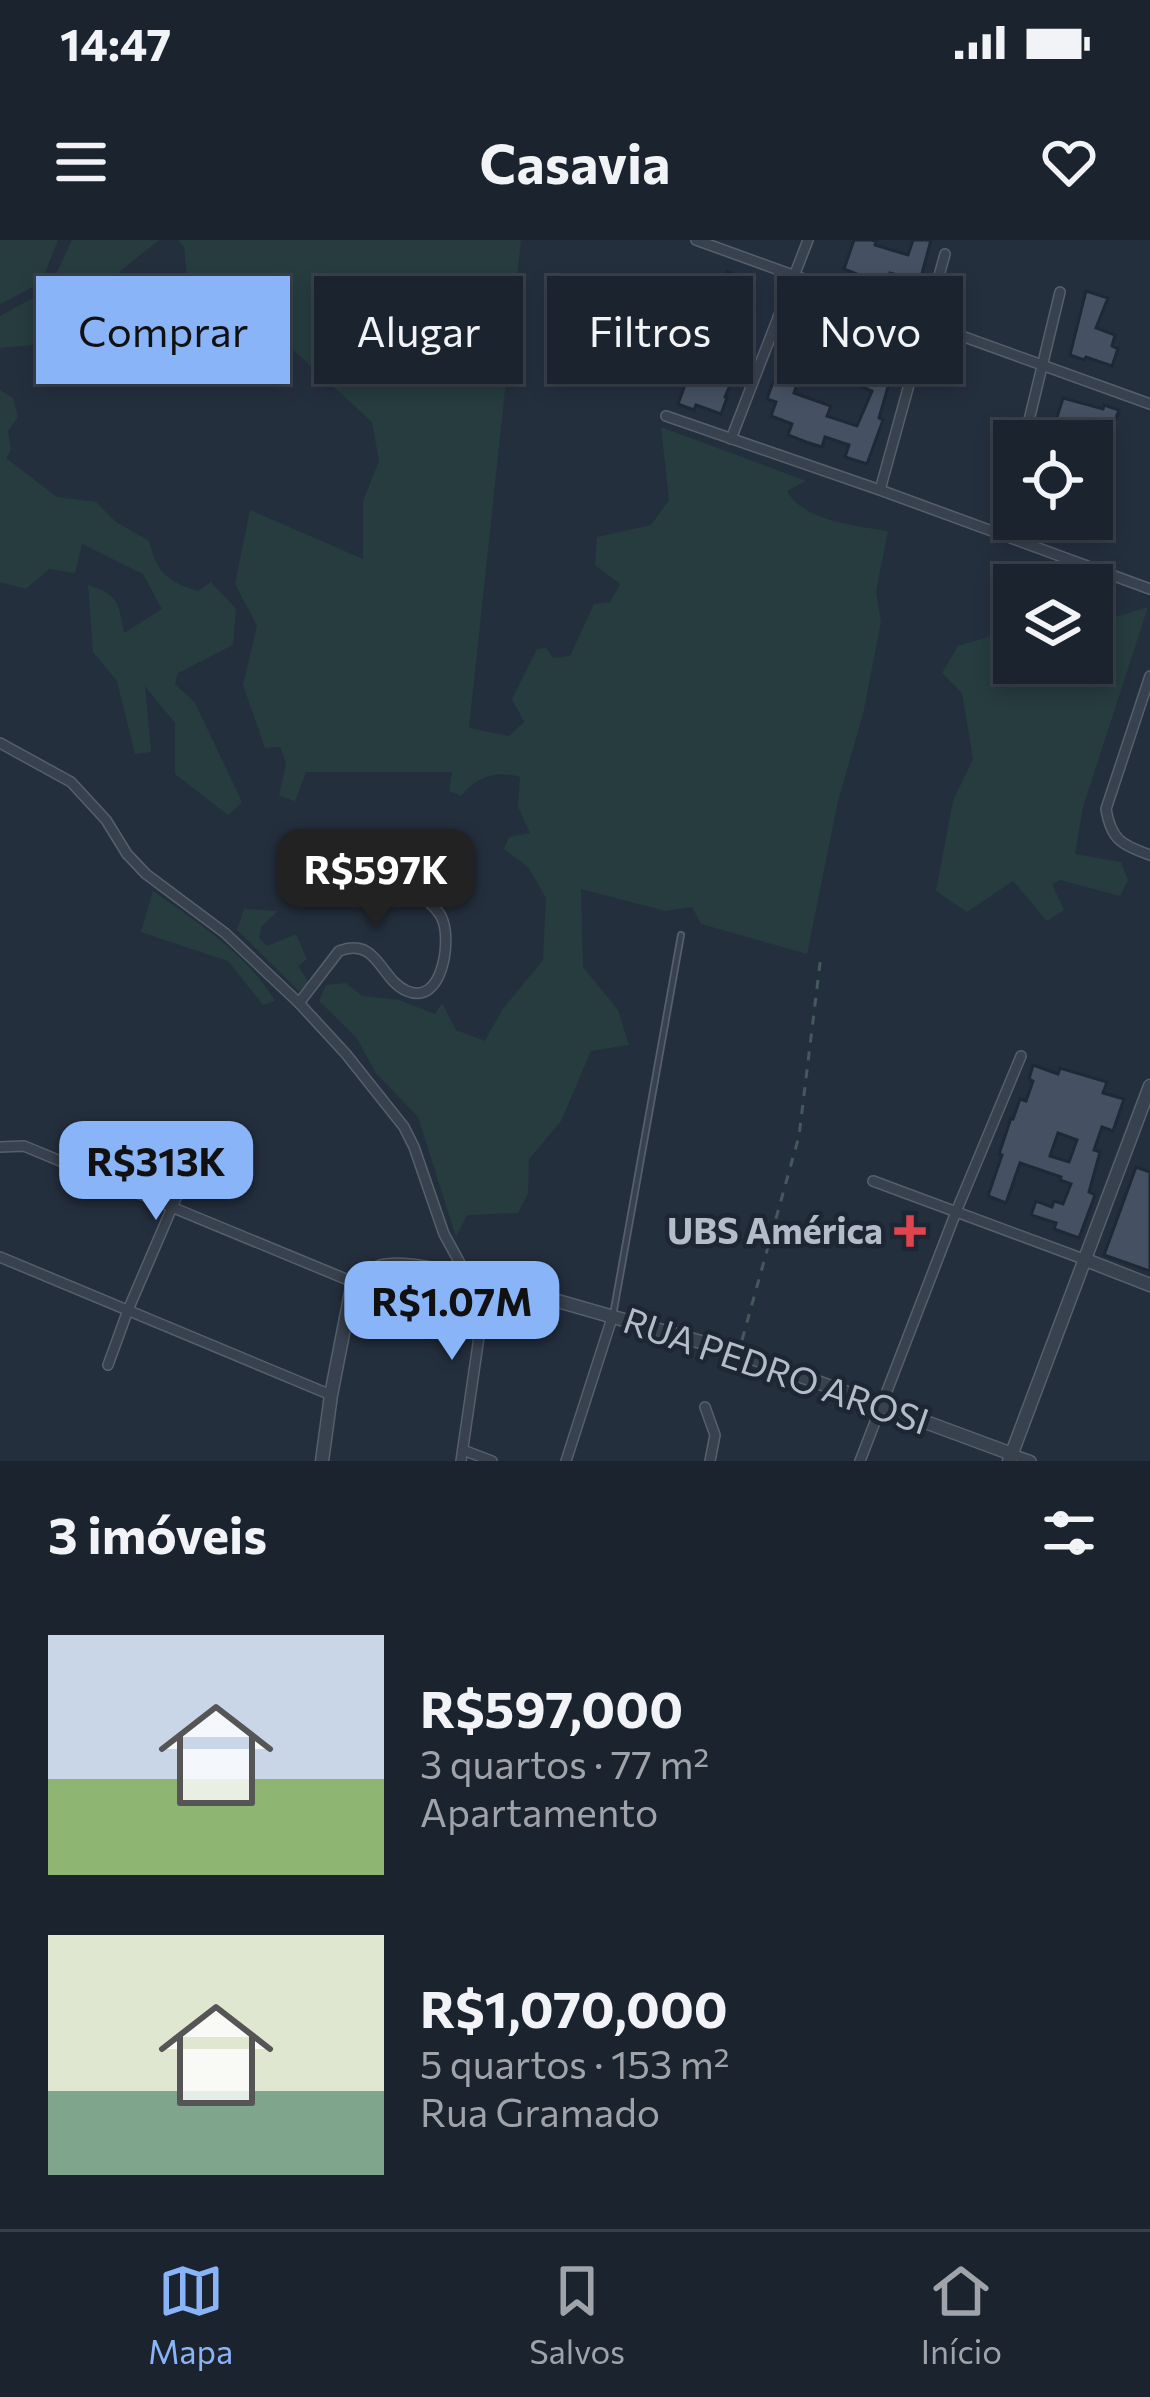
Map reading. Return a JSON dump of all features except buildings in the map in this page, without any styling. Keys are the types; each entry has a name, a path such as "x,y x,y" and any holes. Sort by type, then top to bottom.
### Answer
{"street":[{"path":"696,240 794,276 808,240"},
{"path":"938,276 944,254"},
{"path":"1029,420 1060,292"},
{"path":"731,440 777,320"},
{"path":"963,337 1150,404"},
{"path":"880,490 909,384"},
{"path":"666,416 993,530"},
{"path":"1019,540 1150,589"},
{"path":"1150,676 1106,809 1110,830 1127,847 1150,855"},
{"path":"0,743 71,782 146,874 225,933 346,1054 404,1126 444,1234 467,1276 481,1323"},
{"path":"299,1003 339,951 349,947 364,950 405,991 432,987 443,962 445,931 442,916 418,893"},
{"path":"860,1461 1021,1056"},
{"path":"1011,1457 1150,1086"},
{"path":"0,1147 24,1146 353,1282 322,1461"},
{"path":"108,1365 195,1154"},
{"path":"873,1181 1150,1286"},
{"path":"0,1257 331,1395"},
{"name":"RUA PEDRO AROSI","path":"353,1282 393,1265 502,1285 739,1353 1030,1461"},
{"path":"492,1461 462,1456 481,1323 502,1285"},
{"path":"566,1461 613,1316"},
{"path":"705,1407 715,1435 710,1461"}],"lane":[{"path":"613,1316 681,934"}],"path":[{"path":"739,1353 799,1136 821,955"}],"green space":[{"path":"0,240 58,240 44,276 36,276 36,286 0,304"},
{"path":"72,240 159,240 119,276 55,276"},
{"path":"178,240 521,240 517,276 314,276 314,369 290,347 290,276 187,276 184,247"},
{"path":"36,296 36,345 0,348 0,316"},
{"path":"330,384 506,384 469,728 509,736 524,722 512,699 537,649 546,648 553,658 570,656 594,604 610,602 620,584 595,565 597,537 651,525 669,500 661,427 806,481 787,491 818,516 888,531 876,592 881,622 807,954 701,924 692,907 665,911 581,889 583,967 618,1010 629,1045 591,1051 561,1121 529,1159 528,1193 518,1213 467,1215 456,1237 418,1117 376,1073 356,1037 319,1001 326,985 346,983 362,996 399,1000 435,1014 442,1003 456,1030 485,1041 502,1010 543,960 546,898 528,867 504,849 509,837 530,833 518,807 520,777 488,776 461,796 449,791 452,772 306,772 295,801 279,796 286,763 280,747 265,748 243,685 257,626 235,584 250,510 363,559 363,501 379,461 372,422"},
{"path":"0,390 13,398 18,417 8,431 11,450 6,458 57,497 96,502 116,522 149,541 160,568 171,579 198,591 211,582 236,609 233,645 178,673 175,684 195,703 242,802 228,815 175,774 175,723 145,686 151,752 135,754 117,681 93,652 88,585 116,602 124,633 162,609 143,574 82,544 75,573 49,569 26,589 0,582"},
{"path":"1148,607 1083,807 1075,854 1121,862 1128,880 1120,896 1060,880 1052,884 1064,910 1047,921 1013,881 967,912 936,891 953,801 973,759 962,693 942,673 958,646 993,636 993,684 1113,684 1113,618"},
{"path":"153,891 236,954 275,1001 263,1005 228,961 141,932"},
{"path":"244,909 278,911 262,926 259,938 267,946 296,934 307,959 298,966 309,983 299,991 237,930"}],"place":[{"name":"UBS América","path":"910,1231"}]}
